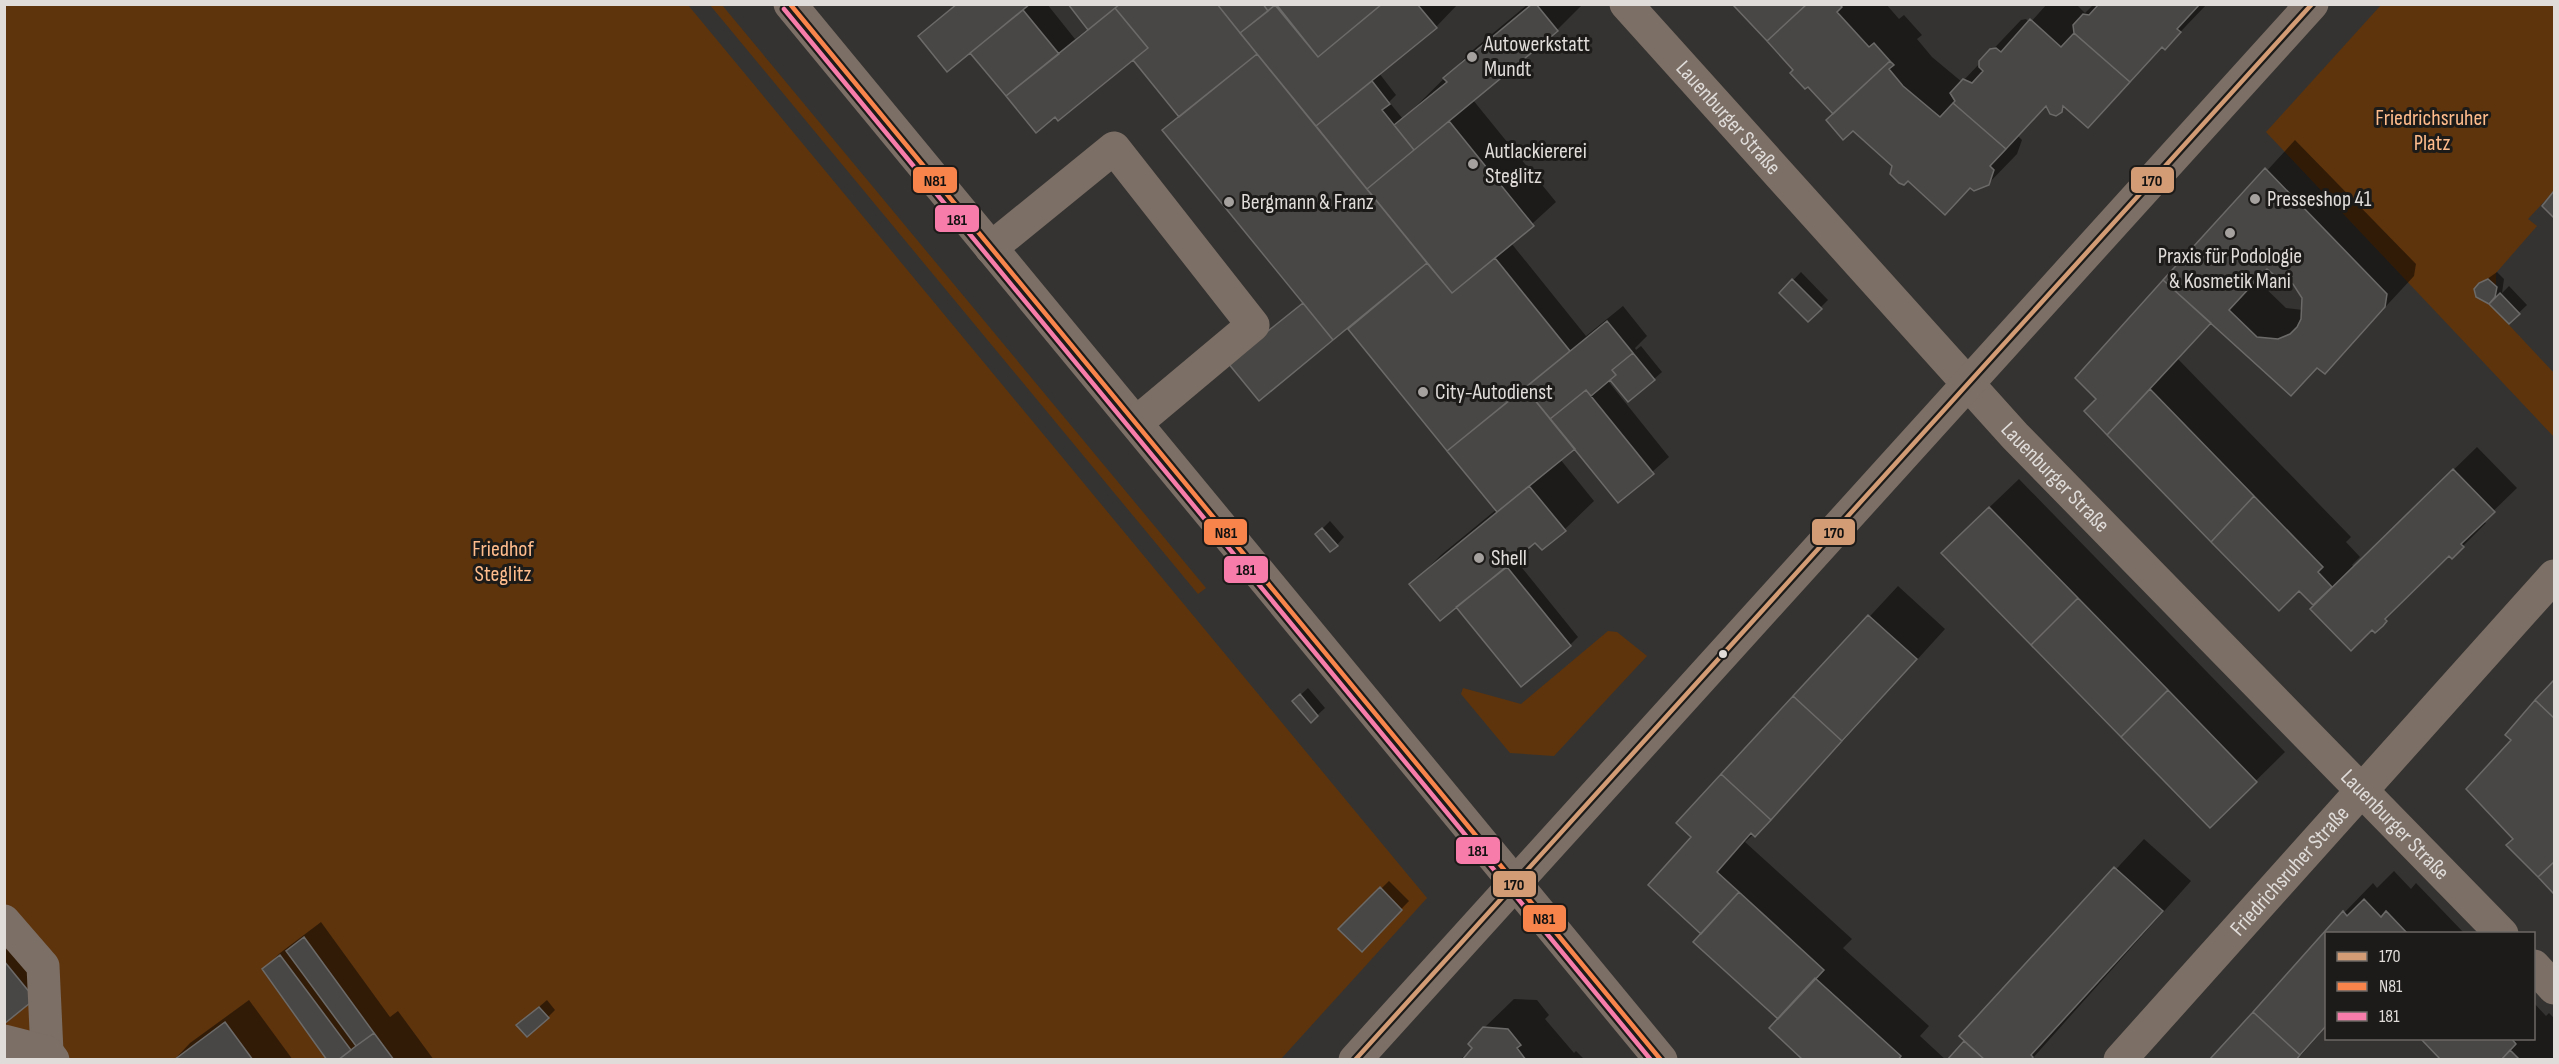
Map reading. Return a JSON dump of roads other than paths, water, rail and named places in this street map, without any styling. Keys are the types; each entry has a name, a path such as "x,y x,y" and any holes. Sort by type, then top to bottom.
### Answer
{"street":[{"path":"790,4 1661,1059"},
{"name":"Lauenburger Straße","path":"1626,4 2023,444 2501,932"},
{"path":"1355,1059 2312,4"},
{"path":"992,249 1114,148 1253,325 1136,423"},
{"name":"Friedrichsruher Straße","path":"2120,1059 2554,576"},
{"path":"4,921 43,966 50,1056 4,1041"},
{"path":"2535,967 2554,988"}],"place":[{"name":"Autowerkstatt Mundt","path":"1472,57"},
{"name":"Autlackiererei Steglitz","path":"1473,164"},
{"name":"Presseshop 41","path":"2255,199"},
{"name":"Bergmann & Franz","path":"1229,202"},
{"name":"Praxis für Podologie & Kosmetik Mani","path":"2230,233"},
{"name":"City-Autodienst","path":"1423,392"},
{"name":"Shell","path":"1479,558"}],"park label":[{"name":"Friedrichsruher Platz","path":"2432,130"},
{"name":"Friedhof Steglitz","path":"503,562"}]}
